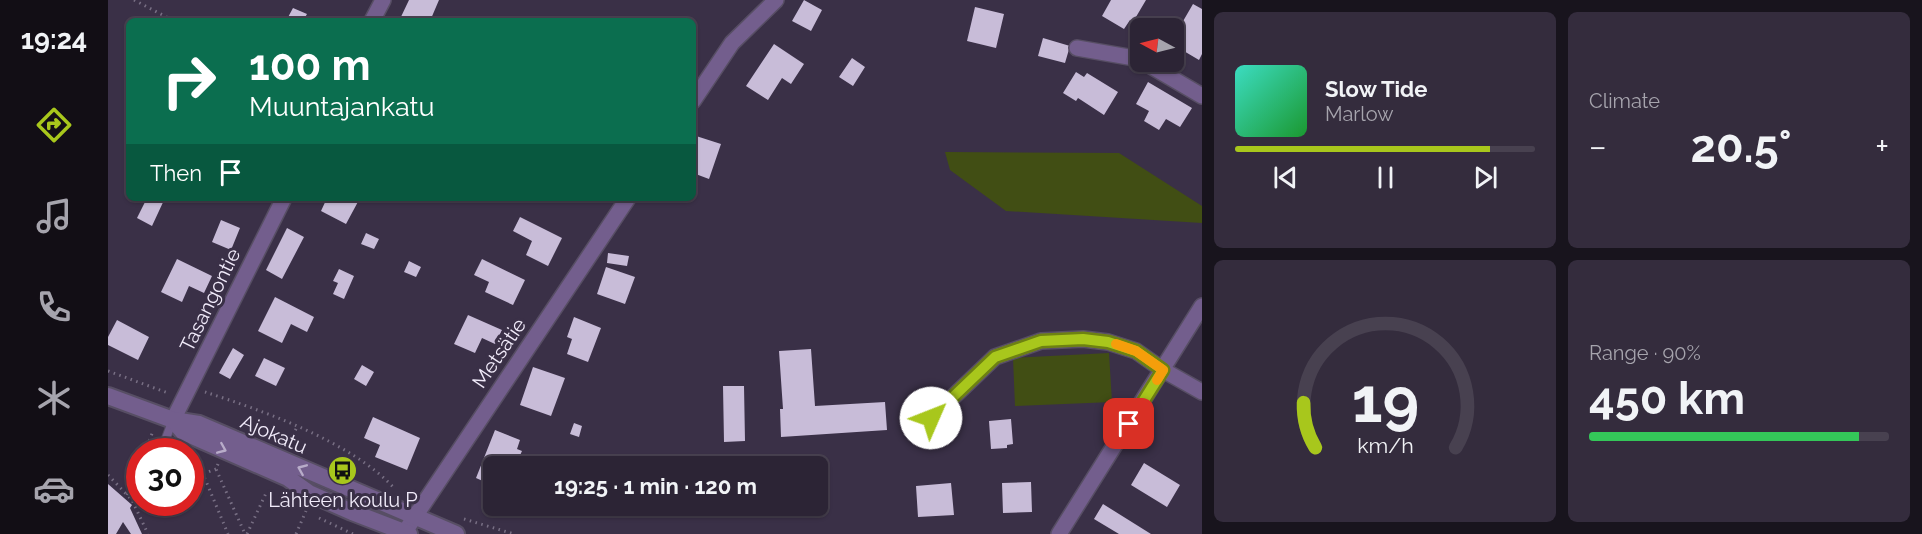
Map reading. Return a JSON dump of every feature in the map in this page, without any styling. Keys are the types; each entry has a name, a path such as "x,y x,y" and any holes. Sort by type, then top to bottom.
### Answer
{"street":[{"path":"374,18 383,0"},
{"path":"696,97 732,43 776,0"},
{"path":"1077,48 1130,57"},
{"path":"1161,72 1202,96"},
{"name":"Tasangontie","path":"173,420 283,201"},
{"name":"Metsätie","path":"406,534 414,517 626,201"},
{"path":"1059,534 1202,306"},
{"path":"931,418 995,357 1041,341 1083,339 1108,342 1136,351 1163,370 1202,392"},
{"name":"Ajokatu","path":"108,396 173,420 199,424 456,534"},
{"name":"Ajokatu","path":"173,420 183,432 288,478 309,493 406,534"}],"lane":[{"path":"166,438 173,420"}],"path":[{"path":"134,0 168,18"},
{"path":"191,387 298,426 383,476 395,489"},
{"path":"290,441 298,426"},
{"path":"150,438 153,431"},
{"path":"220,459 216,469 246,534"},
{"path":"216,469 203,474 228,534"},
{"path":"108,475 126,494"},
{"path":"246,534 267,491"},
{"path":"296,534 306,511"},
{"path":"138,516 148,534"}],"green space":[{"path":"945,152 1119,153 1202,206 1202,223 1006,211 950,170"},
{"path":"1109,353 1112,402 1015,406 1013,358"}],"building":[{"path":"409,0 439,0 431,18 400,18"},
{"path":"804,0 822,10 811,31 792,21"},
{"path":"1111,0 1146,0 1135,18 1130,18 1124,29 1102,16"},
{"path":"1193,4 1202,9 1202,54 1199,60 1184,51 1184,20"},
{"path":"975,7 1004,14 996,48 967,41"},
{"path":"293,8 307,14 305,18 288,18"},
{"path":"1043,38 1070,46 1065,63 1038,56"},
{"path":"774,44 804,64 791,84 782,78 768,100 746,86"},
{"path":"852,58 865,67 853,86 839,77"},
{"path":"1076,72 1084,77 1087,73 1118,92 1104,115 1078,98 1076,101 1063,93"},
{"path":"1148,82 1192,108 1180,127 1166,119 1159,130 1144,121 1149,111 1136,104"},
{"path":"696,136 721,144 709,179 696,174"},
{"path":"146,201 164,201 152,226 137,218"},
{"path":"326,201 358,201 346,224 321,211"},
{"path":"520,217 562,238 548,266 526,255 532,241 513,231"},
{"path":"221,220 240,228 231,250 212,242"},
{"path":"287,228 304,237 282,279 266,270"},
{"path":"366,233 379,239 374,249 361,244"},
{"path":"608,253 629,256 627,266 607,263"},
{"path":"177,259 212,276 204,293 189,286 182,302 161,292"},
{"path":"482,259 525,280 513,305 485,292 489,282 474,275"},
{"path":"409,261 421,267 416,277 404,272"},
{"path":"606,267 635,277 625,304 597,294"},
{"path":"339,269 354,276 344,299 333,294 338,283 333,281"},
{"path":"275,297 314,317 307,332 291,324 282,343 258,331"},
{"path":"468,315 502,330 495,344 482,338 475,353 454,344"},
{"path":"574,317 601,328 588,362 567,354 572,339 567,337"},
{"path":"117,320 149,337 138,360 108,345 108,337"},
{"path":"233,348 244,355 230,379 219,373"},
{"path":"811,349 815,406 885,402 887,430 781,437 780,409 783,409 779,351"},
{"path":"264,358 285,368 276,386 255,376"},
{"path":"362,365 374,372 366,386 354,379"},
{"path":"533,367 565,378 551,416 520,405"},
{"path":"723,386 744,386 745,441 724,442"},
{"path":"373,417 420,438 407,470 375,457 380,445 364,438"},
{"path":"1011,419 1013,444 1007,445 1007,448 991,449 989,421"},
{"path":"574,423 582,426 579,437 570,434"},
{"path":"495,430 520,440 517,449 522,451 520,456 485,456"},
{"path":"483,460 483,481 476,478"},
{"path":"1144,463 1180,485 1167,507 1131,485"},
{"path":"1031,482 1032,512 1003,513 1002,483"},
{"path":"951,483 954,515 918,517 916,486"},
{"path":"108,484 126,500 126,516 134,516 142,534 131,534 123,522 116,534 108,534"},
{"path":"1103,504 1151,534 1119,534 1094,519"}],"slow traffic":[{"path":"1116,344 1136,351 1163,370 1157,380"}],"place":[{"name":"Lähteen koulu P","path":"343,470"}],"route":[{"path":"931,418 995,357 1041,341 1083,339 1108,342 1136,351 1163,370 1129,424"}]}
